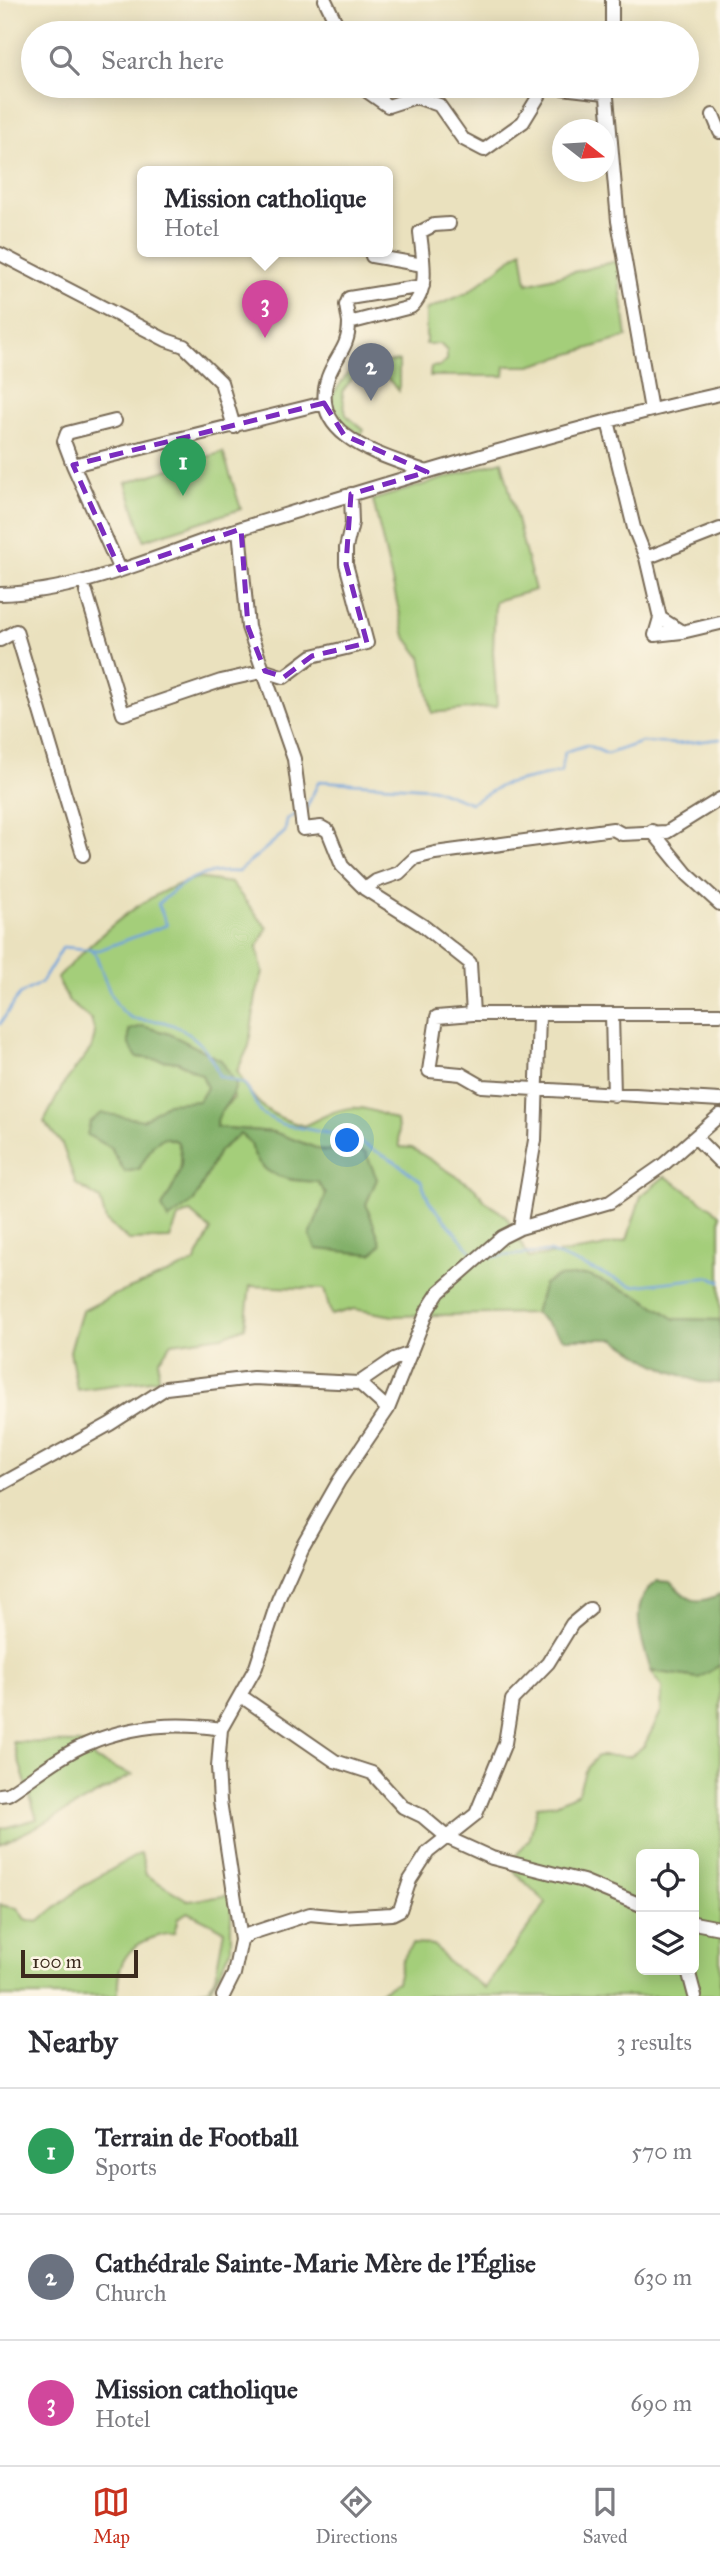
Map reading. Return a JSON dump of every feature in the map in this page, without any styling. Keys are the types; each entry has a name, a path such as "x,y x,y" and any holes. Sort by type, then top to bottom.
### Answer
{"street":[{"path":"325,0 335,21"},
{"path":"612,0 612,21"},
{"path":"377,98 388,106 413,98"},
{"path":"419,98 439,105 463,139 484,150 523,121 537,98"},
{"path":"606,98 618,220 651,410"},
{"path":"713,115 720,132"},
{"path":"349,323 411,307 417,302 423,286 420,232 434,225 449,224"},
{"path":"0,254 166,340 184,346 220,382 234,427"},
{"path":"378,257 423,265"},
{"path":"423,286 349,298 346,305 349,341 328,377 324,403 331,422 344,435 370,451 427,471"},
{"path":"0,594 65,586 427,471 608,421 720,394"},
{"path":"73,465 324,403"},
{"path":"115,421 67,433 64,441 120,570"},
{"path":"608,421 634,528 646,558 660,618 682,632 720,623"},
{"path":"86,592 123,714 221,681 265,671 284,677 312,656 367,643 346,564 346,548 352,523 351,494"},
{"path":"239,529 248,626 294,759 303,829 321,827 328,831 342,866 366,889 422,925 470,963 473,1014"},
{"path":"646,558 720,529"},
{"path":"0,640 16,631 83,855"},
{"path":"366,889 376,881 398,873 415,858 435,853 613,829 622,834 667,832 720,799"},
{"path":"652,831 687,874 720,904"},
{"path":"720,1014 473,1014 437,1017 429,1071 461,1074 482,1086 720,1100"},
{"path":"611,1015 614,1095"},
{"path":"520,1228 535,1140 539,1016"},
{"path":"223,1996 234,1974 241,1940 220,1801 218,1767 221,1729 256,1667 278,1600 302,1546 339,1481 388,1409 423,1320 439,1292 502,1237 520,1228 610,1202 636,1187 720,1115"},
{"path":"695,1136 720,1162"},
{"path":"0,1485 110,1424 166,1388 253,1378 359,1383 394,1359 411,1353"},
{"path":"359,1383 388,1409"},
{"path":"241,1940 249,1934 310,1914 340,1917 392,1914 400,1910 410,1880 428,1852 476,1814 505,1743 512,1700 548,1663 572,1624 590,1609"},
{"path":"242,1696 335,1761 372,1773 403,1807 422,1816 448,1838 492,1858 583,1881 636,1903"},
{"path":"0,1795 8,1794 85,1744 128,1731 185,1723 221,1729"},
{"path":"699,1924 720,1928"},
{"path":"689,1975 695,1996"}],"highlighted area":[{"path":"324,403 344,435 427,472 351,494 346,564 367,643 312,656 284,677 265,671 248,627 241,529 120,570 73,465"}],"green space":[{"path":"522,250 527,284 617,261 627,337 530,366 505,366 504,376 430,376 431,367 440,366 447,360 447,351 440,344 426,344 426,310 467,293"},
{"path":"399,361 399,391 380,370 356,374 342,392 346,415 364,430 361,435 334,417 332,396 352,367"},
{"path":"223,452 241,509 144,540 126,483"},
{"path":"502,461 535,590 495,601 493,652 497,706 432,713 421,657 405,636 373,500"},
{"path":"197,878 231,883 267,928 257,948 263,972 256,996 249,1046 237,1071 263,1107 281,1118 304,1126 349,1108 370,1110 397,1121 400,1147 412,1148 475,1188 485,1201 506,1216 529,1258 597,1248 627,1240 641,1196 665,1176 720,1214 720,1320 675,1319 639,1296 544,1284 535,1313 393,1316 354,1309 331,1315 324,1289 250,1286 245,1327 223,1336 172,1343 159,1360 158,1379 77,1390 70,1351 82,1311 114,1295 194,1263 211,1230 190,1212 178,1218 170,1239 128,1240 106,1221 100,1199 76,1184 62,1144 44,1122 63,1085 92,1047 95,1033 91,1019 69,1002 57,978 104,932 138,906 176,885","holes":["137,1057 221,1060 234,1098 217,1114 215,1127 274,1132 324,1151 353,1147 377,1179 366,1204 381,1244 310,1236 327,1194 318,1182 291,1180 254,1156 251,1143 240,1134 219,1151 194,1201 162,1207 181,1167 177,1141 164,1137 153,1145 139,1169 125,1172 110,1147 169,1104 199,1101 207,1088 202,1075 178,1062"]},
{"path":"143,1026 170,1034 221,1060 236,1084 232,1096 219,1115 216,1127 274,1132 324,1151 353,1147 366,1153 377,1179 366,1204 381,1244 372,1254 316,1249 310,1236 326,1194 318,1182 285,1178 267,1170 254,1155 251,1143 240,1134 219,1151 194,1201 168,1220 162,1207 181,1167 177,1141 164,1137 153,1145 139,1169 125,1172 110,1147 87,1135 90,1122 102,1113 143,1120 168,1103 199,1101 207,1088 202,1075 178,1062 137,1057 129,1045 129,1030"},
{"path":"587,1275 639,1296 675,1319 720,1320 720,1383 700,1382 670,1371 615,1339 564,1339 535,1313 544,1284 557,1277"},
{"path":"657,1581 671,1582 682,1594 693,1600 705,1600 720,1594 720,1665 699,1678 651,1671 641,1635 639,1611 647,1590"},
{"path":"720,1665 720,1996 362,1996 377,1993 397,1982 402,1961 412,1944 434,1945 447,1961 485,1988 546,1903 515,1872 514,1858 530,1838 537,1806 556,1804 578,1793 585,1771 597,1756 630,1756 644,1746 661,1712 662,1687 651,1671 698,1678"},
{"path":"13,1742 81,1743 96,1760 132,1775 0,1844 0,1829 37,1819"},
{"path":"141,1853 146,1875 189,1901 231,1895 231,1950 207,1996 167,1996 208,1989 215,1978 224,1930 188,1912 178,1918 174,1933 149,1939 131,1950 121,1967 116,1996 0,1996 0,1905 17,1908 25,1919 38,1922 84,1885"}],"waterway":[{"path":"306,809 319,781 432,788 471,803 502,785 561,772 565,752 587,745 607,754 642,742 677,744 720,739"},
{"path":"0,1024 19,995 42,982 63,947 99,950 167,925 158,904 168,895 185,882 202,875 238,872 285,832 287,819 297,814"},
{"path":"89,948 95,953 113,998 124,1013 132,1018 164,1022 183,1030 199,1042 211,1058 219,1076 245,1084 261,1113 281,1124 352,1138 394,1161 421,1181 429,1201 475,1256"},
{"path":"488,1257 549,1252 633,1286 711,1277 720,1281"}],"place":[{"name":"Mission catholique","path":"265,338"},
{"name":"Cathédrale Sainte-Marie Mère de l'Église","path":"371,401"},
{"name":"Terrain de Football","path":"183,496"}]}
